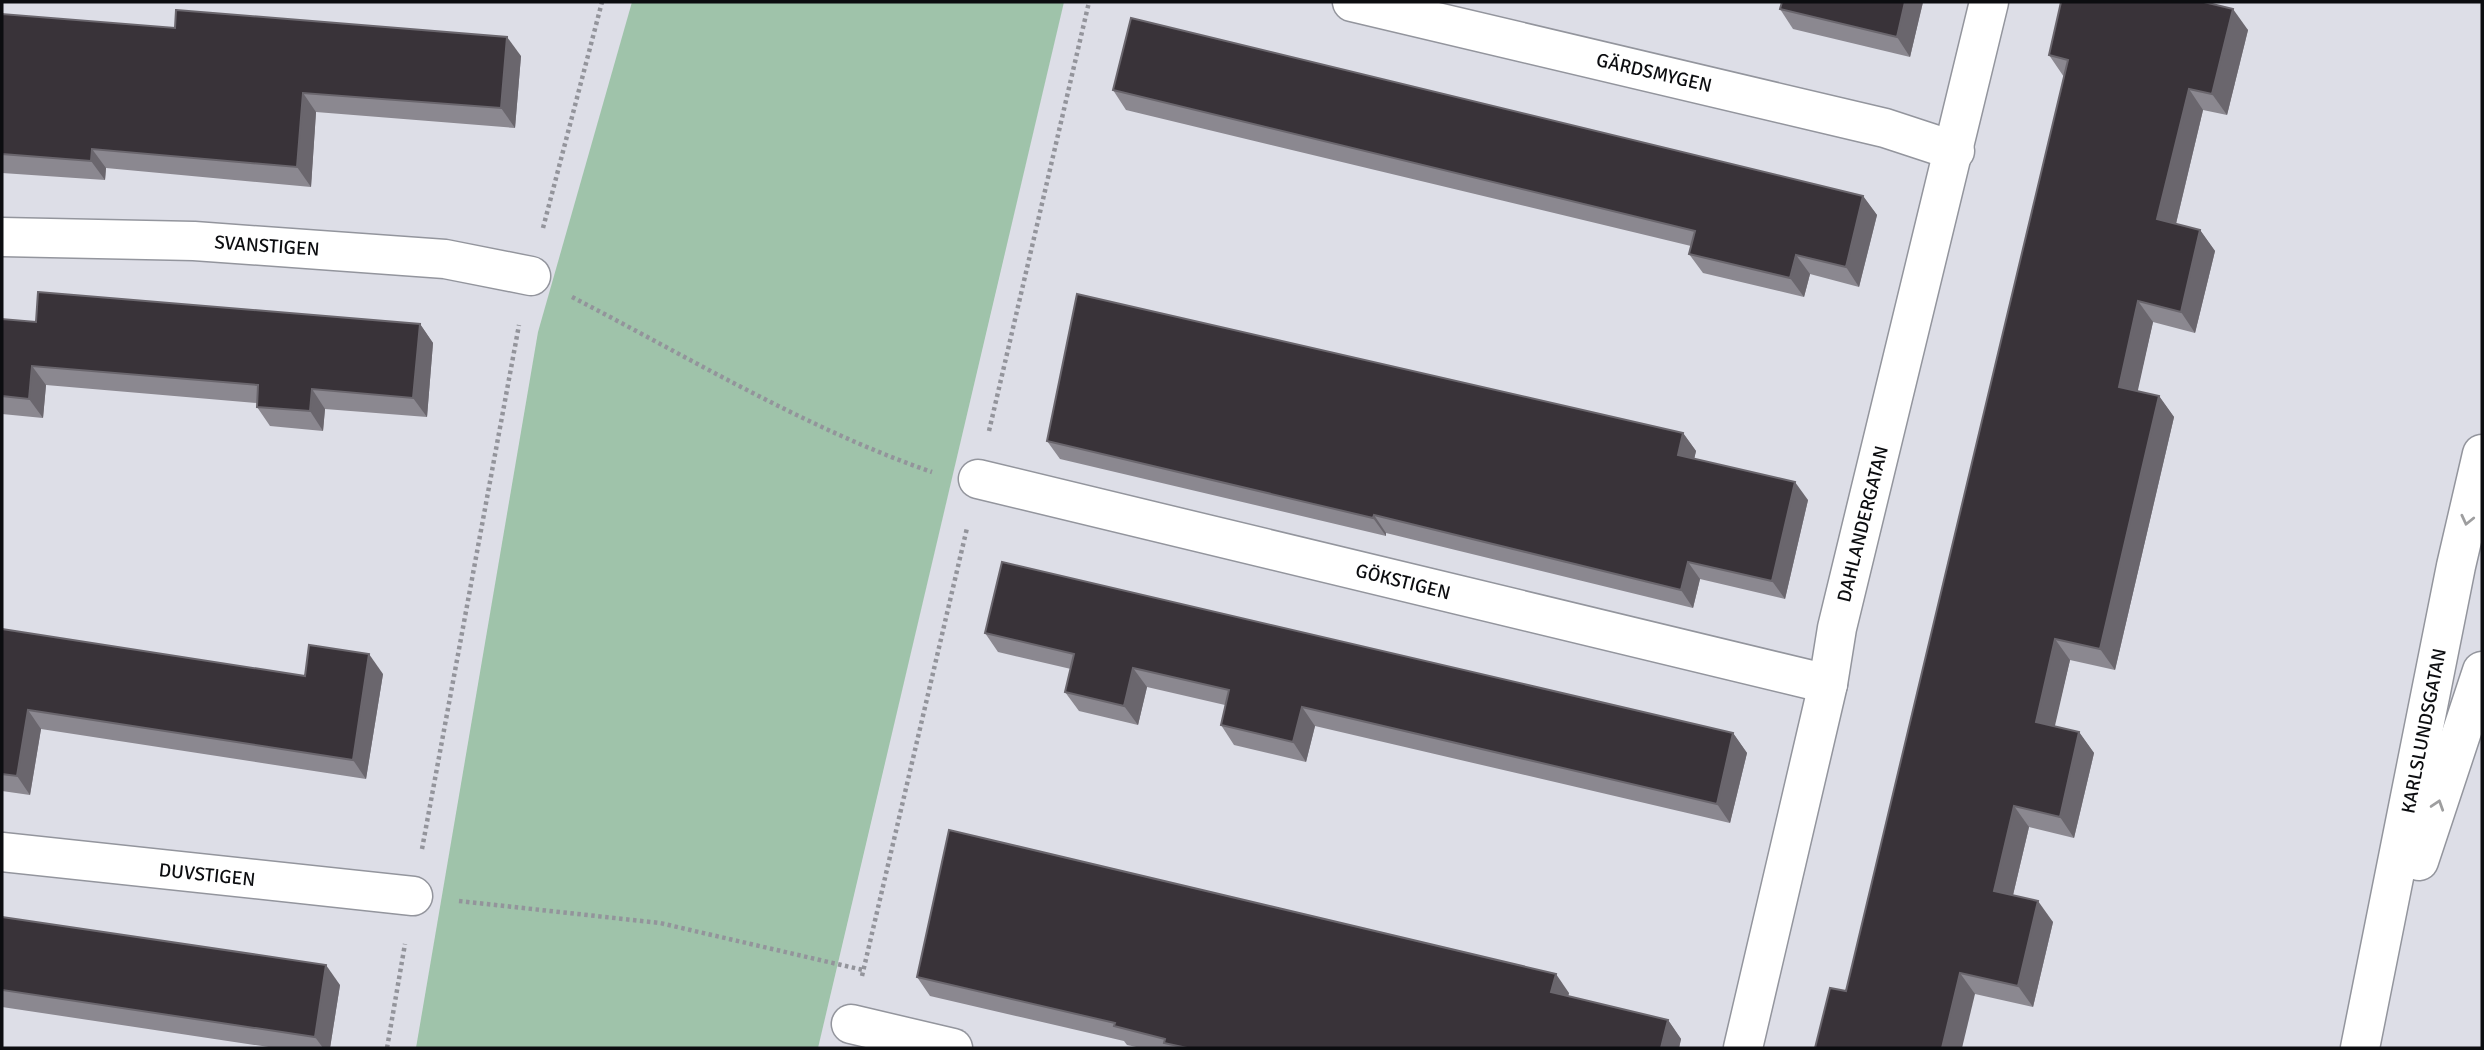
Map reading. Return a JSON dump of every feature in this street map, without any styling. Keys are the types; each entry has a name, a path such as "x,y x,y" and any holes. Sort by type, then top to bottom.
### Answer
{"street":[{"name":"GÄRDSMYGEN","path":"1352,2 1885,128 1955,151"},
{"name":"DAHLANDERGATAN","path":"1744,1048 1828,684 1838,628 1989,2"},
{"name":"SVANSTIGEN","path":"2,237 194,241 445,259 531,276"},
{"name":"KARLSLUNDSGATAN","path":"2360,1048 2370,1009 2456,566 2482,454"},
{"name":"GÖKSTIGEN","path":"978,479 1828,684"},
{"name":"KARLSLUNDSGATAN","path":"2370,1009 2482,671"},
{"name":"DUVSTIGEN","path":"2,852 413,896"},
{"path":"851,1024 953,1048"}],"path":[{"path":"387,1048 511,356 602,2"},
{"path":"531,276 762,396 888,457 934,473 978,479"},
{"path":"413,896 660,923 863,970"}],"green space":[{"path":"632,2 1064,2 818,1048 416,1048 538,332"}],"building":[{"path":"1782,2 1905,2 1897,37 1780,9"},
{"path":"2061,2 2204,2 2233,9 2212,94 2189,89 2157,219 2200,230 2181,312 2138,301 2119,387 2159,396 2100,649 2055,639 2036,722 2079,732 2060,817 2014,806 1994,891 2038,901 2018,986 1960,973 1942,1048 1815,1048 1830,988 1846,991 2068,60 2049,55"},
{"path":"176,10 507,37 501,108 303,93 297,167 92,149 91,161 2,154 2,14 175,28"},
{"path":"1131,18 1863,196 1846,267 1796,255 1790,278 1689,254 1695,231 1113,90"},
{"path":"38,292 420,324 413,398 312,389 310,411 257,407 258,385 32,366 29,399 2,396 2,319 36,322"},
{"path":"1077,294 1683,433 1678,455 1795,482 1772,581 1688,562 1681,590 1374,515 1373,518 1047,441"},
{"path":"1002,562 1733,733 1717,804 1302,707 1293,742 1221,725 1229,690 1133,668 1124,706 1065,692 1074,654 985,633"},
{"path":"2,629 305,676 309,645 369,654 353,760 28,710 17,776 2,774"},
{"path":"949,830 1556,974 1551,992 1668,1020 1661,1048 1187,1048 1164,1043 1165,1039 1114,1026 1115,1023 917,977"},
{"path":"2,917 326,965 315,1037 2,990"}]}
